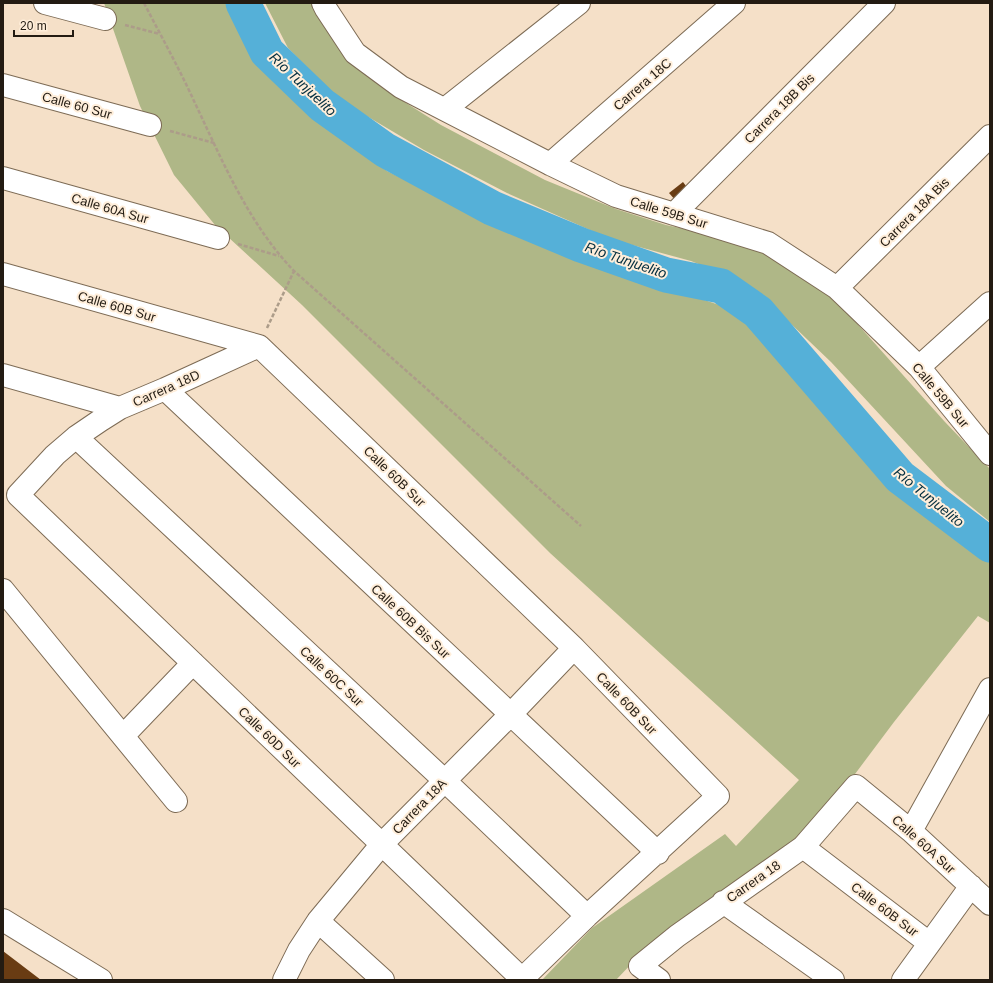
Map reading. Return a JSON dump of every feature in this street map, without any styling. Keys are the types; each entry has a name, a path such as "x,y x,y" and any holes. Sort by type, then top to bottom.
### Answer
{"street":[{"path":"45,3 73,7 105,19"},
{"path":"445,109 579,3"},
{"name":"Carrera 18C","path":"550,164 734,3"},
{"name":"Carrera 18B Bis","path":"674,214 884,3"},
{"name":"Calle 59B Sur","path":"328,5 355,52 401,87 550,164 616,196 768,243 837,288 919,367 990,454"},
{"name":"Calle 60 Sur","path":"3,85 150,125"},
{"name":"Carrera 18A Bis","path":"837,288 990,136"},
{"name":"Calle 60A Sur","path":"3,178 218,238"},
{"name":"Calle 60B Sur","path":"3,274 259,346 574,648 718,796 658,853"},
{"path":"919,367 990,303"},
{"name":"Carrera 18D","path":"18,495 55,455 76,437 120,408 259,346"},
{"path":"3,375 120,408"},
{"name":"Calle 60B Bis Sur","path":"165,389 658,853"},
{"name":"Calle 60C Sur","path":"76,437 444,780 587,916"},
{"name":"Calle 60D Sur","path":"18,495 522,979"},
{"path":"3,590 176,801"},
{"name":"Carrera 18A","path":"284,980 299,950 318,921 382,844 574,648"},
{"path":"123,736 193,663"},
{"path":"910,831 990,689"},
{"name":"Calle 60A Sur","path":"856,786 984,894"},
{"name":"Carrera 18","path":"659,980 640,966 723,902 803,847 856,786"},
{"name":"Calle 60B Sur","path":"803,847 929,943"},
{"path":"522,979 587,916 658,853"},
{"path":"903,980 929,943 984,894"},
{"path":"723,902 833,980"},
{"path":"3,920 59,956 101,980"},
{"path":"318,921 383,980"}],"path":[{"path":"144,3 192,96 244,204 280,256 294,271 581,526"},
{"path":"105,19 160,34"},
{"path":"150,125 214,143"},
{"path":"218,238 280,256"},
{"path":"259,346 294,271"}],"green space":[{"path":"104,3 233,3 237,23 267,70 315,118 387,171 509,231 601,265 728,308 756,328 802,378 901,495 980,556 990,561 990,623 978,616 855,774 807,831 634,961 616,980 542,980 592,928 725,834 736,846 799,780 550,553 302,305 215,225 174,175 140,106"},
{"path":"265,3 312,3 331,37 354,65 387,91 441,125 545,180 616,209 666,225 751,243 810,275 844,309 945,422 990,469 990,522 946,486 831,362 766,300 734,278 691,261 610,239 507,193 424,150 338,99 288,48"}],"building":[{"path":"683,182 689,190 676,201 669,193"},
{"path":"3,951 41,980 3,980"}],"waterway":[{"name":"Río Tunjuelito","path":"243,3 267,52 322,105 385,150 492,208 581,245 666,275 721,286 758,312 900,477 990,545"}]}
